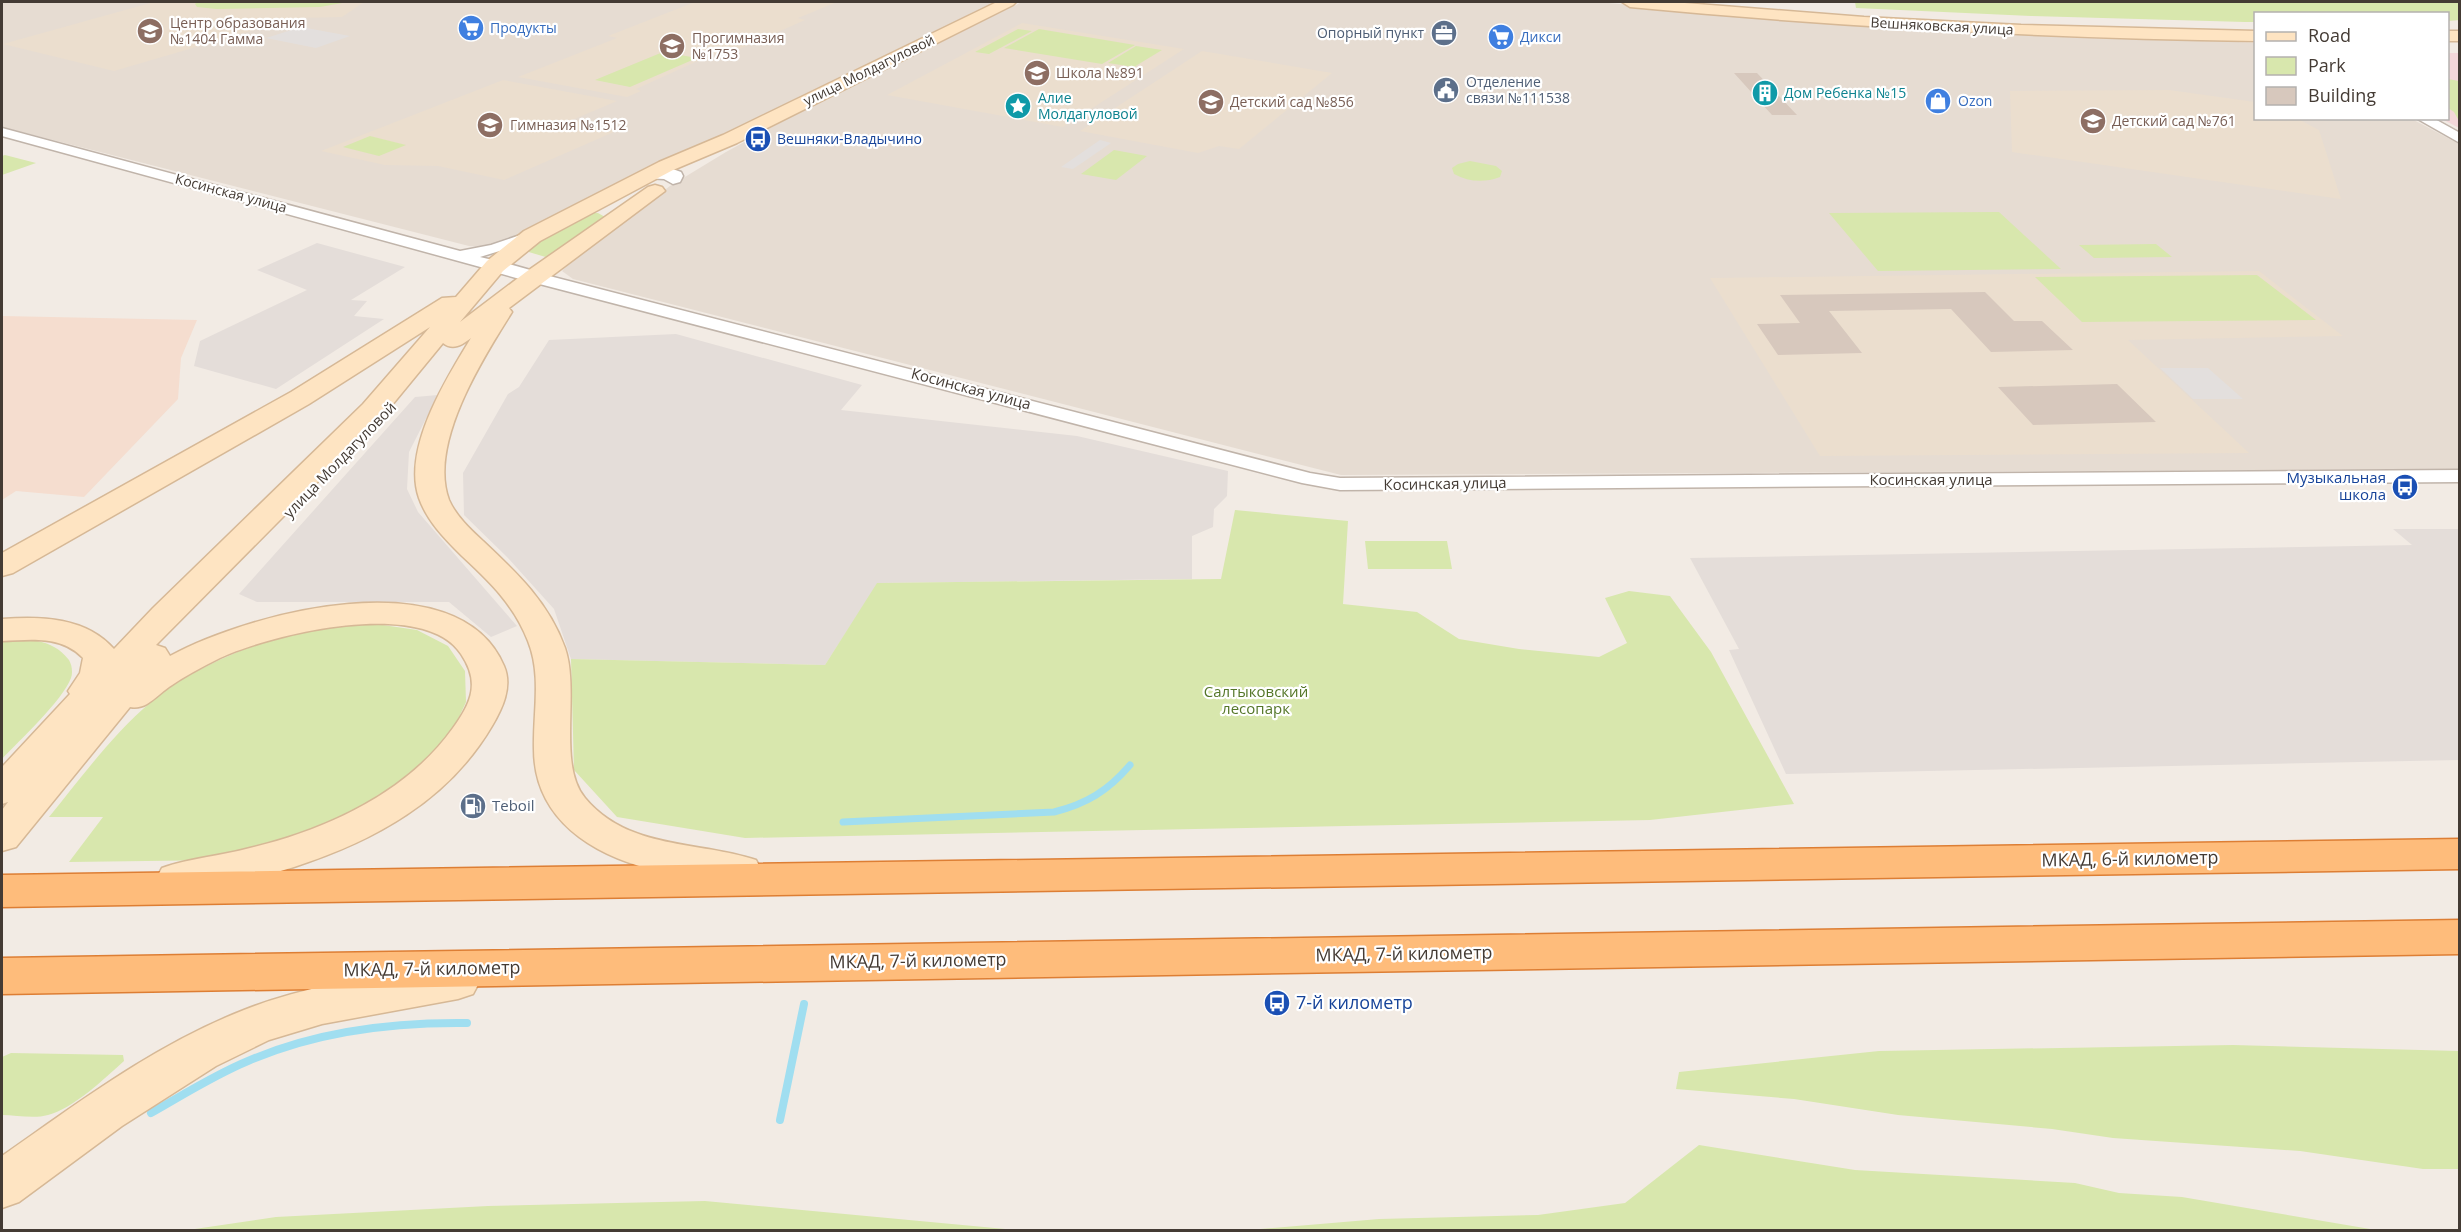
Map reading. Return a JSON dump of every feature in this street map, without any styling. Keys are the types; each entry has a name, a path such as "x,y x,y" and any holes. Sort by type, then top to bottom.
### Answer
{"highway":[{"name":"МКАД, 6-й километр","path":"795,879 2460,854"},
{"path":"2,891 795,879"},
{"name":"МКАД, 7-й километр","path":"2,976 2460,938"}],"main road":[{"name":"улица Молдагуловой","path":"7,814 77,726 153,656 444,348 475,322 507,279 532,236 652,174 730,139 1008,2"},
{"name":"Вешняковская улица","path":"1630,2 1856,21 2196,33 2254,30"},
{"name":"Вешняковская улица","path":"1685,2 1898,18 2254,36"},
{"name":"улица Молдагуловой","path":"507,279 674,178 730,139"},
{"path":"2,566 507,279"},
{"path":"507,279 486,333 436,434 429,468 432,495 443,516 522,597 543,635 555,674 556,715 552,749 554,778 563,799 586,824 617,842 674,861 795,879"},
{"path":"77,726 221,645 269,629 321,618 373,613 419,615 450,626 472,643 488,666 490,693 475,726 448,762 397,802 350,830 301,851 227,871 110,889"},
{"path":"2,630 36,628 68,632 91,643 101,656 97,675 77,726"},
{"path":"2,1185 105,1111 200,1052 258,1024 322,1005 432,984 577,967"}],"street":[{"path":"2426,120 2460,139"},
{"name":"Косинская улица","path":"2,132 460,256 507,279 681,313 1309,479 1340,484 2460,477"},
{"path":"652,174 667,173 674,178"},
{"name":"Косинская улица","path":"460,256 495,249 532,236"}],"shaded area":[{"path":"2,2 995,2 509,239 480,247 2,127"},
{"name":"Центр образования №1404 Гамма","path":"154,2 364,2 342,17 295,18 114,71 3,44"},
{"name":"Прогимназия №1753","path":"695,2 837,2 798,18 805,20 724,56 713,54 636,89 641,91 627,97 518,77 617,38 608,36"},
{"path":"1022,2 1598,2 1704,12 2254,43 2254,120 2414,120 2459,144 2459,469 1341,475 573,279 562,271 575,257 670,186 794,115"},
{"name":"Школа №891","path":"1022,23 1184,49 1063,127 887,95"},
{"path":"301,27 350,36 316,48 266,38"},
{"name":"Детский сад №856","path":"1202,51 1332,73 1239,149 1219,146 1198,153 1080,131"},
{"path":"2449,53 2459,53 2459,128 2444,120 2449,120"},
{"name":"Гимназия №1512","path":"503,80 617,101 572,120 616,131 504,180 438,166 385,165 321,151"},
{"path":"2169,90 2254,102 2254,120 2300,120 2319,130 2341,199 2012,152 2010,91"},
{"path":"1100,140 1111,143 1073,169 1061,167"},
{"path":"317,243 405,267 351,300 367,301 354,316 384,319 276,389 194,366 200,341 307,290 257,270"},
{"path":"2259,271 2343,336 2128,340 2249,453 1820,456 1710,278"},
{"path":"2,316 197,320 181,358 178,399 84,497 16,491 2,500"},
{"path":"676,334 862,385 841,410 1077,436 1228,471 1227,496 1214,509 1213,527 1192,536 1192,579 878,583 825,665 571,659 554,609 507,557 464,515 463,473 508,394 519,387 549,340"},
{"path":"2160,368 2208,368 2243,399 2193,399"},
{"path":"438,395 409,452 407,489 418,512 517,626 491,637 449,602 257,602 239,594 415,397"},
{"path":"2393,529 2459,529 2459,760 1786,774 1729,650 1739,649 1690,558 2412,545"}],"green space":[{"path":"197,2 348,2 320,7 217,9 197,7 195,4"},
{"path":"1855,2 2459,2 2460,20 2449,21 2449,12 2254,12 2254,22 2031,16 1856,8"},
{"path":"1018,29 1032,31 989,54 975,52"},
{"path":"1039,29 1135,45 1102,64 1004,48"},
{"path":"1136,46 1162,50 1134,67 1108,63"},
{"path":"663,52 697,58 630,87 595,80"},
{"path":"2449,79 2459,81 2459,121 2449,109"},
{"path":"370,136 406,145 379,156 343,147"},
{"path":"1114,150 1147,156 1116,180 1081,174"},
{"path":"2,156 36,163 2,175"},
{"path":"1470,161 1496,166 1502,171 1500,177 1477,181 1454,174 1452,168"},
{"path":"1999,212 2061,269 1878,271 1829,213"},
{"path":"588,213 598,213 605,217 549,258 522,250"},
{"path":"2156,244 2172,257 2094,258 2079,245"},
{"path":"2257,275 2316,320 2082,322 2035,277"},
{"name":"Салтыковский лесопарк","path":"1235,510 1348,521 1343,604 1417,612 1459,639 1519,649 1599,657 1627,643 1605,598 1629,591 1670,596 1711,652 1794,804 1650,820 745,838 617,817 574,770 571,659 825,665 877,583 1221,579"},
{"path":"1365,541 1447,541 1452,569 1368,569"},
{"path":"376,624 417,630 448,646 465,671 466,702 449,739 414,776 360,814 224,860 69,862 103,817 49,817 110,743 151,702 188,676 209,665 278,638 321,627"},
{"path":"2,639 38,641 55,647 69,660 72,671 71,678 59,697 2,759"},
{"path":"2233,1045 2459,1051 2459,1169 2423,1169 2300,1151 2113,1138 2052,1129 1898,1115 1794,1099 1676,1089 1679,1072 1879,1051"},
{"path":"11,1053 123,1055 124,1061 88,1092 58,1111 37,1117 2,1115 2,1057"},
{"path":"1699,1145 1855,1170 2075,1183 2119,1193 2182,1197 2376,1230 1249,1230 1379,1219 1538,1215 1625,1203"},
{"path":"705,1201 1016,1230 188,1230 276,1217 488,1206"}],"building":[{"name":"Дом Ребенка №15","path":"1734,73 1757,73 1797,115 1772,115"},
{"path":"1985,292 2014,321 2042,321 2073,350 1991,352 1951,309 1829,311 1862,353 1778,355 1757,324 1800,323 1780,295"},
{"path":"2117,384 2156,422 2033,425 1998,387"}],"waterway":[{"path":"843,822 1054,812 1096,795 1130,765"},
{"path":"780,1120 804,1004"},
{"path":"151,1113 235,1067 301,1042 355,1030 411,1024 467,1023"}],"place":[{"name":"Продукты","path":"471,28"},
{"name":"Центр образования №1404 Гамма","path":"150,31"},
{"name":"Опорный пункт","path":"1444,33"},
{"name":"Дикси","path":"1501,37"},
{"name":"Прогимназия №1753","path":"672,46"},
{"name":"Школа №891","path":"1037,73"},
{"name":"Отделение связи №111538","path":"1446,90"},
{"name":"Дом Ребенка №15","path":"1765,93"},
{"name":"Ozon","path":"1938,101"},
{"name":"Детский сад №856","path":"1211,102"},
{"name":"Алие Молдагуловой","path":"1018,106"},
{"name":"Детский сад №761","path":"2093,121"},
{"name":"Гимназия №1512","path":"490,125"},
{"name":"Вешняки-Владычино","path":"758,139"},
{"name":"Музыкальная школа","path":"2405,487"},
{"name":"Teboil","path":"473,806"},
{"name":"7-й километр","path":"1277,1003"}]}
